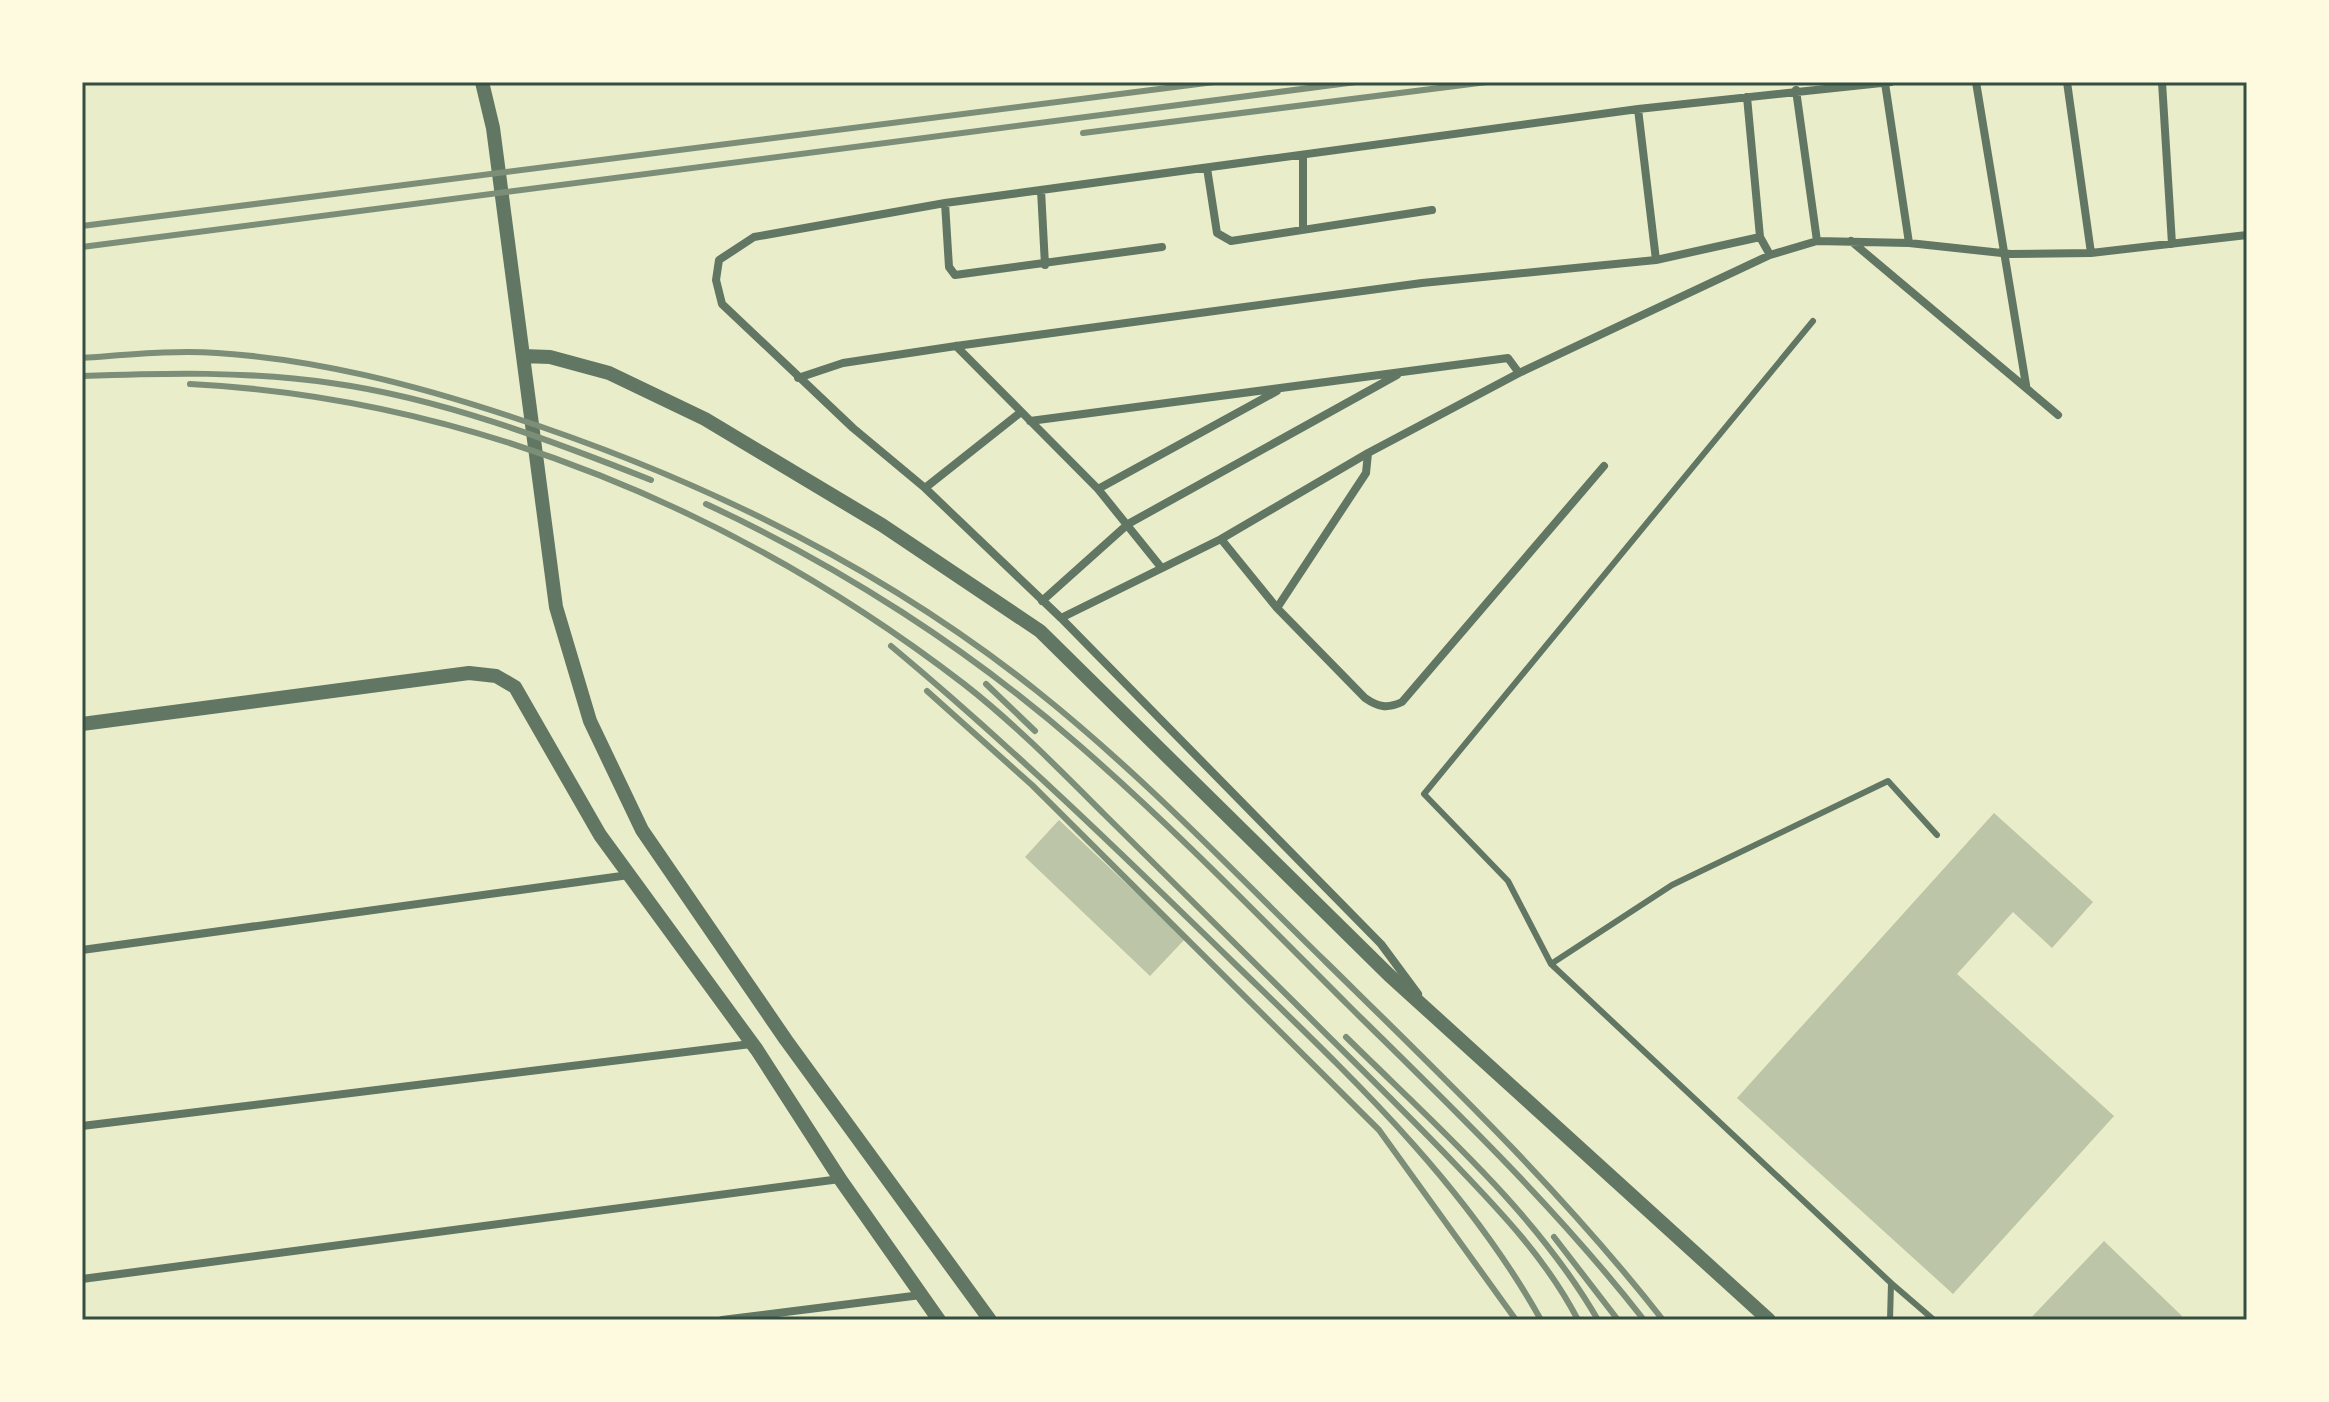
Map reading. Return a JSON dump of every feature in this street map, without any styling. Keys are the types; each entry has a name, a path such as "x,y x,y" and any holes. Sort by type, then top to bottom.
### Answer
{"street":[{"path":"482,82 493,128 556,607 570,665 614,778 642,830 786,1040 990,1320"},
{"path":"1976,82 2026,385"},
{"path":"2067,82 2091,253"},
{"path":"2162,82 2172,244"},
{"path":"1434,1016 1381,944 1061,618 925,488 798,378 722,304 716,280 719,260 754,237 945,203 1638,109 1796,90 1888,83 1909,243"},
{"path":"1796,90 1817,241"},
{"path":"1747,97 1760,237 1770,255"},
{"path":"1638,109 1656,260"},
{"path":"1303,156 1303,229"},
{"path":"1207,168 1217,233 1231,241 1432,210"},
{"path":"1041,190 1045,265"},
{"path":"945,203 949,267 955,275 1162,247"},
{"path":"1061,618 1160,566 1221,539 1368,453 1519,373 1770,255 1817,241 1909,243 2003,252 2091,253 2247,235"},
{"path":"798,378 843,363 956,346 1422,283 1656,260 1760,237"},
{"path":"1851,241 2058,415"},
{"path":"956,346 1098,489 1160,566"},
{"path":"523,356 564,360 609,373 705,419 882,525 1006,605 1078,665 1389,975 1769,1320"},
{"path":"1030,421 1508,358 1519,373"},
{"path":"1042,601 1128,524 1403,372"},
{"path":"1098,489 1282,389"},
{"path":"925,488 1021,412"},
{"path":"1277,608 1366,473 1368,453"},
{"path":"1221,539 1277,608 1365,698 1382,707 1393,706 1402,702 1604,466"},
{"path":"82,724 469,673 496,676 515,687 600,835 752,1044 840,1179 939,1320"},
{"path":"82,950 629,875"},
{"path":"82,1126 752,1044"},
{"path":"82,1279 840,1179"},
{"path":"722,1320 922,1295"}],"lane":[{"path":"1813,321 1424,794 1508,881 1551,964 1934,1320"},
{"path":"1551,964 1672,885 1888,781 1937,835"},
{"path":"1890,1320 1891,1283"}],"building":[{"path":"1994,813 2093,902 2052,948 2013,912 1957,974 2114,1116 1953,1294 1737,1098"},
{"path":"1059,820 1185,939 1150,976 1025,857"},
{"path":"2104,1241 2182,1316 2178,1320 2029,1320"}],"railway":[{"path":"82,226 1214,82"},
{"path":"82,247 1356,82"},
{"path":"1083,133 1487,82"},
{"path":"82,358 183,352 254,356 328,367 438,394 580,440 650,468 718,497 851,565 977,646 1037,691 1112,755 1185,823 1500,1135 1584,1225 1663,1320"},
{"path":"82,376 238,375 300,379 372,390 494,422 651,480"},
{"path":"190,384 295,394 398,413 500,440 599,475 696,518 789,567 879,623 964,684 1018,730 1360,1067 1506,1219 1538,1257 1578,1320"},
{"path":"706,504 805,554 902,612 994,676 1080,746 1216,873 1463,1119 1575,1237 1644,1320"},
{"path":"891,646 1066,801 1360,1087 1401,1130 1476,1221 1541,1320"},
{"path":"986,684 1035,731"},
{"path":"927,691 1032,785 1379,1130 1516,1320"},
{"path":"1346,1037 1514,1205 1573,1280 1598,1320"},
{"path":"1554,1237 1618,1320"}]}
